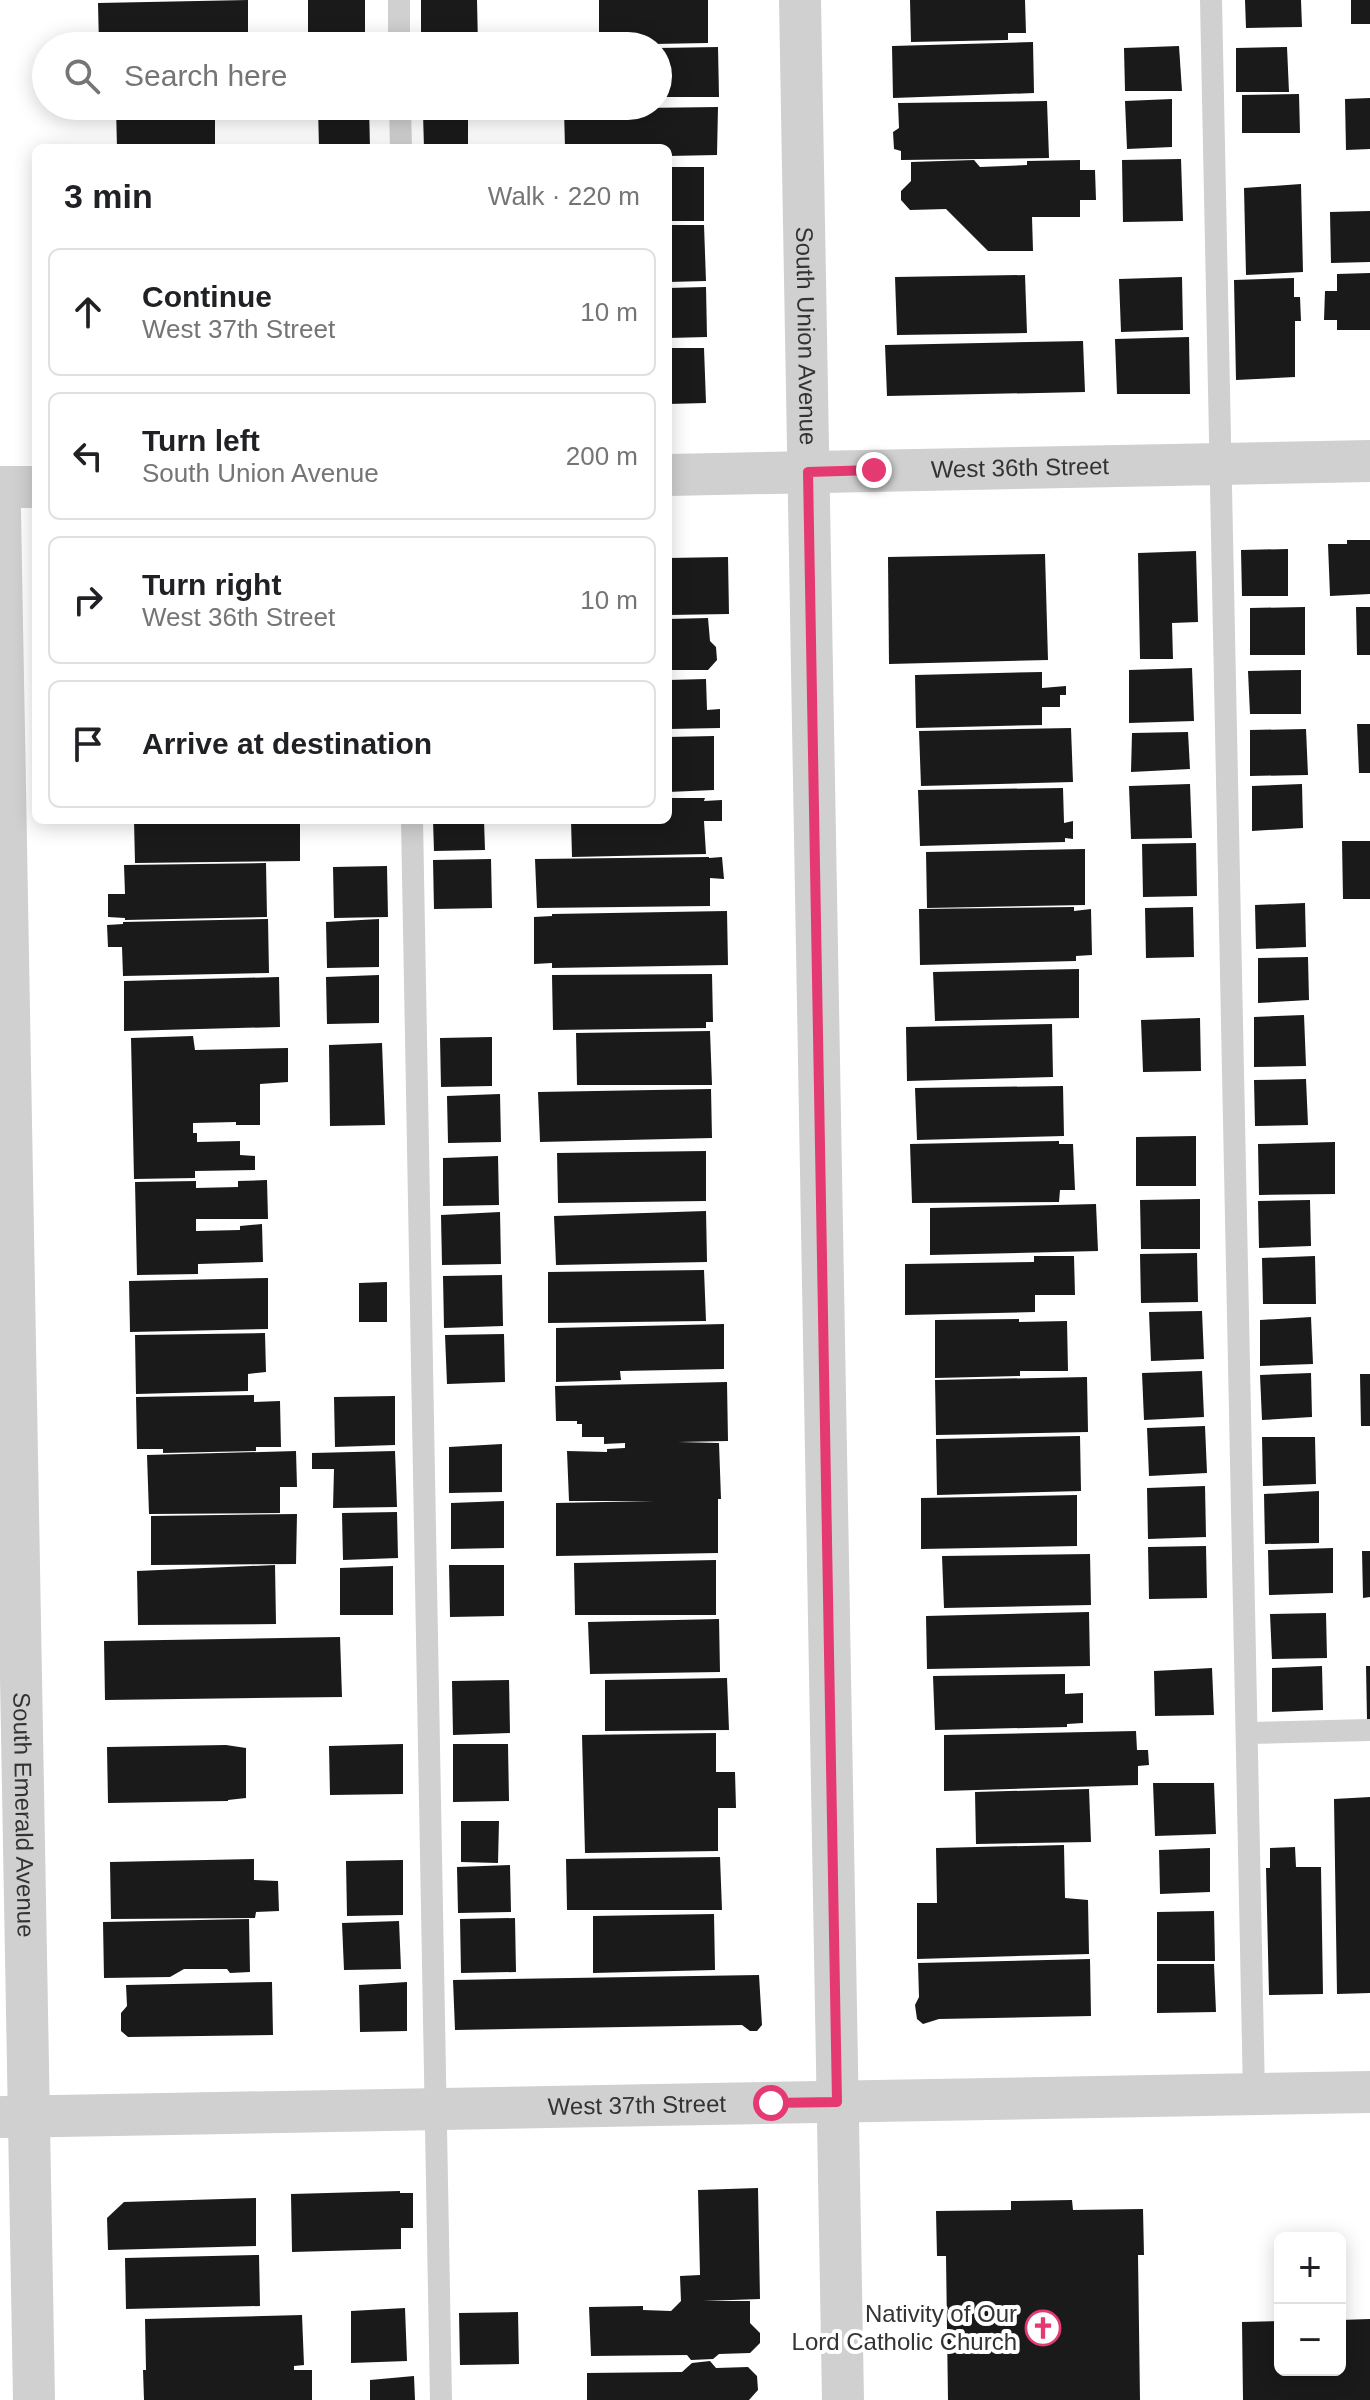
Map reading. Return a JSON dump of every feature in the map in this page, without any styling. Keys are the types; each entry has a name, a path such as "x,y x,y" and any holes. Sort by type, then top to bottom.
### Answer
{"street":[{"name":"South Union Avenue","path":"800,0 843,2400"},
{"name":"West 36th Street","path":"672,475 1370,461"},
{"path":"0,487 32,487"},
{"name":"South Emerald Avenue","path":"0,511 14,2116 34,2400"},
{"name":"West 37th Street","path":"14,2116 1370,2092"}],"lane":[{"path":"399,0 399,32"},
{"path":"1211,0 1254,2095"},
{"path":"400,120 401,144"},
{"path":"412,824 441,2400"},
{"path":"1247,1733 1370,1730"}],"building":[{"path":"248,0 248,32 99,32 98,3"},
{"path":"308,0 365,0 365,32 308,32"},
{"path":"421,0 477,0 478,32 421,32"},
{"path":"599,0 708,0 708,43 672,44 672,32 599,32"},
{"path":"910,0 1025,0 1026,33 1008,33 1008,40 911,42"},
{"path":"1245,0 1301,0 1302,27 1246,28"},
{"path":"1351,0 1370,0 1370,24 1351,24"},
{"path":"1033,42 1034,93 893,98 892,46"},
{"path":"1179,46 1182,91 1125,91 1124,48"},
{"path":"718,47 719,97 672,97 672,48"},
{"path":"1287,47 1289,92 1236,92 1236,48"},
{"path":"1299,94 1300,133 1242,133 1242,95"},
{"path":"1370,98 1370,149 1346,150 1345,99"},
{"path":"1172,99 1172,147 1127,149 1125,101"},
{"path":"1047,101 1049,158 901,160 901,151 894,149 893,132 899,128 898,103"},
{"path":"718,107 717,155 672,156 672,144 565,144 564,120 672,120 672,108"},
{"path":"116,120 215,120 215,144 117,144"},
{"path":"318,120 369,120 370,144 319,144"},
{"path":"423,120 468,120 468,144 424,144"},
{"path":"1181,159 1183,221 1123,222 1122,160"},
{"path":"974,160 980,167 1027,165 1027,161 1080,160 1080,170 1095,170 1096,200 1080,200 1080,217 1032,217 1033,251 988,251 946,209 910,210 901,200 901,191 911,181 911,162"},
{"path":"672,167 704,167 704,221 672,221"},
{"path":"1301,184 1303,272 1246,275 1244,188"},
{"path":"1370,211 1370,262 1331,263 1330,212"},
{"path":"672,225 704,225 706,281 672,282"},
{"path":"1370,273 1370,330 1337,330 1337,320 1324,320 1325,291 1337,291 1337,274"},
{"path":"1025,275 1027,333 897,335 895,277"},
{"path":"1182,277 1183,330 1121,332 1119,279"},
{"path":"1294,278 1294,297 1300,297 1301,321 1295,321 1295,377 1236,380 1234,280"},
{"path":"706,287 707,337 672,338 672,288"},
{"path":"1189,337 1190,394 1117,394 1115,339"},
{"path":"1083,341 1085,392 887,396 885,345"},
{"path":"672,348 704,348 706,403 672,404"},
{"path":"1347,540 1370,540 1370,594 1330,596 1328,544 1347,544"},
{"path":"1288,549 1288,596 1242,596 1241,550"},
{"path":"1196,551 1198,622 1172,623 1173,659 1140,659 1138,553"},
{"path":"1045,554 1048,660 889,664 888,557"},
{"path":"728,557 729,614 672,615 672,558"},
{"path":"1305,607 1305,655 1250,655 1250,608"},
{"path":"1356,607 1370,607 1370,655 1357,655"},
{"path":"708,618 710,641 716,647 717,660 708,670 672,670 672,619"},
{"path":"1192,668 1194,721 1129,723 1129,670"},
{"path":"1301,670 1301,714 1250,714 1248,671"},
{"path":"1042,672 1042,688 1066,686 1066,695 1060,695 1060,707 1042,707 1042,725 916,728 915,675"},
{"path":"706,679 707,710 720,709 720,728 672,729 672,680"},
{"path":"1357,724 1370,724 1370,773 1359,773"},
{"path":"1071,728 1073,782 921,786 919,731"},
{"path":"1306,729 1308,775 1250,776 1250,730"},
{"path":"1188,732 1190,769 1131,772 1132,733"},
{"path":"714,736 714,790 672,792 672,737"},
{"path":"1190,784 1192,838 1131,839 1129,786"},
{"path":"1302,784 1303,828 1252,831 1252,786"},
{"path":"1063,788 1064,823 1073,821 1073,839 1065,838 1065,842 920,846 918,790"},
{"path":"672,798 722,800 722,821 704,821 706,854 572,857 571,824 672,824"},
{"path":"134,824 300,824 300,861 135,863"},
{"path":"433,824 484,824 485,850 434,851"},
{"path":"1342,841 1370,841 1370,899 1343,899"},
{"path":"1196,843 1197,896 1143,897 1142,844"},
{"path":"1085,849 1085,905 927,908 926,852"},
{"path":"722,857 724,879 710,878 710,906 537,908 535,859"},
{"path":"491,859 492,908 434,909 433,860"},
{"path":"266,863 267,917 125,920 108,917 108,894 125,894 124,865"},
{"path":"387,866 388,917 334,918 333,867"},
{"path":"1305,903 1306,947 1256,949 1255,905"},
{"path":"1074,907 1074,911 1091,909 1092,955 1076,956 1076,961 920,965 919,909"},
{"path":"1193,907 1194,957 1146,958 1145,908"},
{"path":"727,911 728,965 552,968 552,963 534,964 534,917 552,914"},
{"path":"268,919 269,973 123,976 122,947 108,947 107,925 123,922"},
{"path":"379,919 379,967 327,968 326,922"},
{"path":"1308,957 1309,1000 1258,1003 1258,958"},
{"path":"1079,969 1079,1018 935,1021 933,972"},
{"path":"712,974 713,1022 706,1022 706,1028 553,1030 552,975"},
{"path":"379,975 379,1023 327,1024 326,977"},
{"path":"279,977 280,1027 124,1031 124,981"},
{"path":"1304,1015 1306,1066 1254,1067 1254,1017"},
{"path":"1200,1018 1201,1071 1143,1072 1141,1020"},
{"path":"1052,1024 1053,1077 907,1081 906,1027"},
{"path":"710,1031 712,1085 577,1085 576,1033"},
{"path":"193,1036 195,1050 288,1048 288,1082 260,1084 260,1125 193,1123 197,1142 240,1141 240,1155 255,1156 255,1170 195,1171 195,1178 134,1179 131,1038"},
{"path":"492,1037 492,1086 441,1087 440,1038"},
{"path":"382,1043 385,1125 330,1126 329,1045"},
{"path":"1306,1079 1308,1125 1255,1126 1254,1080"},
{"path":"1063,1086 1064,1136 917,1140 915,1088"},
{"path":"711,1089 712,1138 540,1142 538,1092"},
{"path":"500,1094 501,1142 448,1143 447,1096"},
{"path":"1196,1136 1196,1186 1136,1186 1136,1137"},
{"path":"1059,1141 1059,1144 1073,1144 1075,1190 1060,1190 1059,1202 912,1203 910,1144"},
{"path":"1335,1142 1335,1194 1259,1195 1258,1144"},
{"path":"706,1151 706,1201 558,1203 557,1153"},
{"path":"498,1156 499,1205 443,1206 443,1158"},
{"path":"267,1180 268,1219 196,1219 196,1231 240,1230 240,1226 262,1224 263,1262 198,1264 198,1274 137,1275 135,1182 196,1181 196,1188 238,1187 238,1181"},
{"path":"1200,1199 1200,1249 1141,1249 1140,1200"},
{"path":"1310,1200 1311,1246 1259,1248 1258,1201"},
{"path":"1096,1204 1098,1251 930,1255 930,1208"},
{"path":"706,1211 707,1262 556,1265 554,1216"},
{"path":"500,1212 501,1264 442,1265 441,1215"},
{"path":"1197,1253 1198,1302 1141,1303 1140,1254"},
{"path":"1034,1256 1074,1256 1075,1295 1035,1295 1035,1312 905,1315 905,1264 1034,1262"},
{"path":"1315,1256 1316,1304 1263,1304 1262,1258"},
{"path":"704,1270 706,1321 548,1323 548,1272"},
{"path":"502,1275 503,1326 444,1328 443,1276"},
{"path":"268,1278 268,1329 130,1332 129,1281"},
{"path":"387,1282 387,1322 359,1322 359,1283"},
{"path":"1202,1311 1204,1359 1151,1361 1149,1312"},
{"path":"1311,1317 1313,1364 1260,1366 1260,1320"},
{"path":"1019,1319 1019,1322 1067,1321 1068,1371 1020,1371 1020,1376 935,1378 935,1320"},
{"path":"724,1324 724,1369 620,1371 621,1380 556,1382 556,1328"},
{"path":"265,1333 266,1372 248,1374 248,1391 136,1394 135,1335"},
{"path":"504,1334 505,1382 447,1384 445,1335"},
{"path":"1202,1371 1204,1417 1144,1420 1142,1373"},
{"path":"1311,1373 1312,1417 1262,1420 1260,1375"},
{"path":"1360,1374 1370,1374 1370,1426 1361,1426"},
{"path":"1087,1377 1088,1432 936,1435 935,1380"},
{"path":"727,1382 728,1441 678,1442 719,1443 721,1499 718,1499 718,1553 556,1556 556,1503 654,1501 569,1501 567,1451 607,1452 607,1449 625,1448 625,1443 604,1444 604,1437 582,1437 582,1424 577,1424 577,1421 556,1421 555,1386"},
{"path":"254,1395 254,1402 280,1401 281,1447 256,1447 256,1451 163,1453 163,1449 137,1449 136,1397"},
{"path":"395,1396 395,1445 335,1447 334,1397"},
{"path":"1205,1426 1207,1473 1149,1476 1147,1428"},
{"path":"1080,1436 1081,1491 937,1495 936,1439"},
{"path":"1262,1437 1315,1437 1316,1484 1263,1486"},
{"path":"502,1444 502,1492 449,1493 449,1447"},
{"path":"296,1451 297,1487 280,1487 280,1513 149,1514 147,1455"},
{"path":"395,1451 397,1507 333,1508 334,1469 312,1469 312,1453"},
{"path":"1205,1486 1206,1537 1148,1539 1147,1488"},
{"path":"1319,1491 1319,1543 1265,1544 1264,1494"},
{"path":"1077,1495 1077,1546 921,1549 921,1498"},
{"path":"504,1501 504,1548 451,1549 451,1503"},
{"path":"397,1512 398,1558 343,1560 342,1513"},
{"path":"297,1514 296,1564 151,1565 151,1516"},
{"path":"1206,1546 1207,1598 1149,1599 1148,1547"},
{"path":"1333,1548 1333,1593 1269,1595 1268,1550"},
{"path":"1362,1551 1370,1551 1370,1597 1363,1598"},
{"path":"1090,1554 1091,1605 944,1608 942,1556"},
{"path":"716,1560 716,1615 575,1615 574,1563"},
{"path":"275,1565 276,1624 138,1625 137,1571"},
{"path":"449,1565 504,1565 504,1616 450,1617"},
{"path":"393,1566 393,1615 340,1615 340,1568"},
{"path":"1089,1612 1090,1666 927,1669 926,1616"},
{"path":"1326,1613 1327,1658 1272,1659 1270,1614"},
{"path":"719,1619 720,1672 590,1674 588,1622"},
{"path":"340,1637 342,1697 105,1700 104,1641"},
{"path":"1322,1666 1323,1710 1272,1712 1272,1668"},
{"path":"1366,1666 1370,1666 1370,1720 1367,1720"},
{"path":"1212,1668 1214,1715 1155,1716 1154,1671"},
{"path":"1065,1674 1065,1694 1083,1693 1083,1723 1067,1724 1067,1727 935,1730 933,1676"},
{"path":"727,1678 729,1730 605,1731 605,1680"},
{"path":"509,1680 510,1733 453,1735 452,1681"},
{"path":"1136,1731 1137,1750 1148,1750 1149,1765 1138,1766 1138,1785 944,1791 944,1735"},
{"path":"716,1733 716,1772 735,1772 736,1808 718,1808 718,1851 585,1853 582,1735"},
{"path":"403,1744 403,1794 330,1795 329,1746"},
{"path":"453,1744 508,1744 509,1801 453,1802"},
{"path":"226,1745 246,1748 246,1798 108,1803 107,1747"},
{"path":"1153,1783 1214,1783 1216,1834 1155,1836"},
{"path":"1089,1789 1091,1842 976,1844 975,1792"},
{"path":"1370,1797 1370,1993 1337,1994 1334,1799"},
{"path":"461,1821 499,1821 498,1863 461,1862"},
{"path":"1064,1845 1065,1898 1088,1900 1089,1954 917,1959 917,1903 937,1903 936,1848"},
{"path":"1295,1847 1296,1867 1321,1867 1323,1994 1269,1995 1266,1868 1270,1868 1270,1848"},
{"path":"1210,1848 1210,1892 1160,1894 1159,1850"},
{"path":"720,1857 722,1910 567,1910 566,1859"},
{"path":"254,1859 254,1880 278,1881 279,1911 256,1912 255,1918 111,1919 110,1862"},
{"path":"403,1860 403,1915 347,1916 346,1861"},
{"path":"510,1865 511,1912 458,1913 457,1867"},
{"path":"1214,1911 1215,1961 1157,1961 1157,1912"},
{"path":"714,1914 715,1970 593,1973 593,1916"},
{"path":"515,1918 516,1972 461,1973 460,1919"},
{"path":"249,1919 250,1972 184,1969 170,1977 104,1978 103,1922"},
{"path":"399,1921 401,1969 344,1970 342,1923"},
{"path":"1090,1959 1091,2016 939,2019 923,2024 917,2019 918,1963"},
{"path":"1157,1964 1214,1964 1216,2012 1157,2013"},
{"path":"759,1975 762,2025 757,2031 750,2031 742,2025 455,2030 453,1980"},
{"path":"272,1982 273,2035 128,2037 121,2031 121,2013 127,2006 126,1985"},
{"path":"407,1982 407,2031 360,2032 359,1985"},
{"path":"758,2188 760,2299 703,2301 750,2301 750,2323 760,2333 760,2343 750,2353 719,2354 713,2359 691,2360 687,2355 591,2356 589,2307 643,2306 643,2310 671,2311 681,2301 680,2276 700,2275 698,2190"},
{"path":"413,2193 413,2228 401,2228 401,2249 292,2252 291,2194"},
{"path":"256,2198 256,2246 108,2250 107,2218 124,2202"},
{"name":"Nativity of Our Lord Catholic Church","path":"1072,2200 1073,2210 1143,2209 1144,2255 1138,2255 1140,2400 948,2400 946,2256 937,2256 936,2211 1011,2210 1011,2201"},
{"path":"259,2255 260,2306 126,2309 125,2258"},
{"path":"405,2308 407,2361 351,2363 351,2311"},
{"path":"518,2312 519,2364 460,2365 459,2313"},
{"path":"302,2315 304,2365 294,2366 294,2370 312,2370 312,2400 144,2400 145,2319"},
{"path":"1370,2319 1370,2400 1243,2400 1242,2322 1274,2321 1274,2376 1346,2376 1346,2320"},
{"path":"710,2361 716,2368 748,2367 757,2376 758,2390 749,2400 587,2400 587,2373 682,2372 692,2363"},
{"path":"414,2376 415,2400 370,2400 370,2380"}],"place":[{"name":"Nativity of Our Lord Catholic Church","path":"1043,2328"}],"route":[{"path":"771,2103 837,2102 808,472 874,470"}]}
